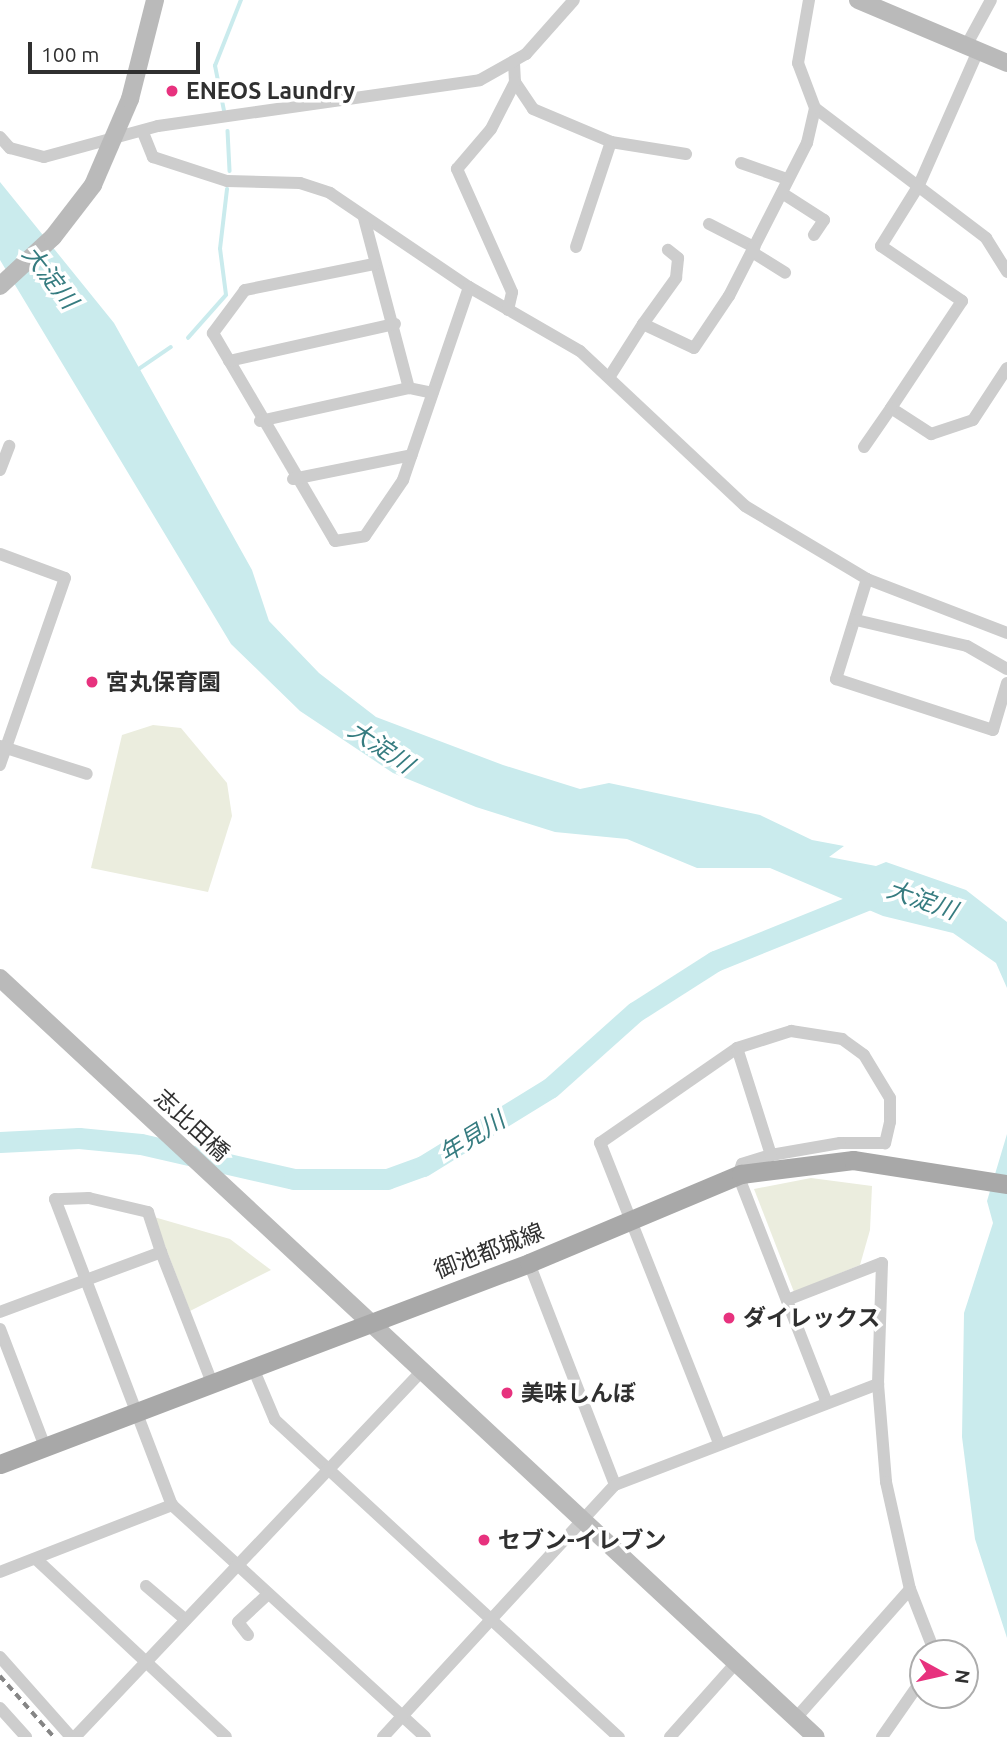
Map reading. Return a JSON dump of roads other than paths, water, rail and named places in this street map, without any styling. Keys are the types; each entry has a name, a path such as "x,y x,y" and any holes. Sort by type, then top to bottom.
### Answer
{"main road":[{"name":"御池都城線","path":"0,1464 529,1263 738,1175 773,1165 853,1160 1007,1184"}],"street":[{"path":"0,286 70,217 118,134 155,0"},
{"path":"0,137 10,148 44,156 118,134 144,135 158,126 480,80 514,63 574,0"},
{"path":"643,324 694,348 707,337 753,250 807,143 815,108 799,63 809,0"},
{"path":"858,0 1007,63"},
{"path":"864,447 962,301 881,246 919,185 991,0"},
{"path":"508,310 512,292 457,169 491,129 515,82 514,63"},
{"path":"515,82 533,109 611,142 686,154"},
{"path":"815,108 986,237 1007,272"},
{"path":"144,135 153,157 227,181 315,186 610,376 745,506 867,579 1007,633"},
{"path":"576,247 611,142"},
{"path":"741,163 787,179"},
{"path":"782,193 824,220 814,235"},
{"path":"364,218 374,264 396,324 410,388"},
{"path":"709,224 785,273"},
{"path":"610,376 676,278 678,258 668,250"},
{"path":"374,264 246,290 214,333 293,479 335,541 365,537 403,480 469,287"},
{"path":"229,361 396,324"},
{"path":"891,408 931,434 973,420 1007,369"},
{"path":"261,421 410,388 432,393"},
{"path":"0,470 9,446"},
{"path":"293,479 412,455"},
{"path":"0,554 65,578 3,747 0,765"},
{"path":"867,579 836,679 993,730 1007,683"},
{"path":"856,620 967,646 1007,669"},
{"path":"3,747 87,775"},
{"name":"志比田橋","path":"0,978 816,1737"},
{"path":"719,1443 628,1222 600,1143 603,1136 737,1048 791,1031 842,1039 880,1074 890,1098 885,1143 840,1143 771,1155 742,1164 738,1175 827,1403"},
{"path":"737,1048 771,1155"},
{"path":"212,1383 148,1212 89,1198 55,1199 172,1505 425,1737"},
{"path":"0,1312 161,1252"},
{"path":"529,1263 615,1485"},
{"path":"787,1300 882,1263 878,1384 886,1482 910,1589 929,1639"},
{"path":"0,1329 45,1447"},
{"path":"253,1368 275,1420 619,1737"},
{"path":"0,1657 73,1737 422,1371"},
{"path":"383,1737 615,1485 878,1384"},
{"path":"0,1573 172,1505"},
{"path":"36,1559 144,1664 226,1737"},
{"path":"146,1587 186,1620"},
{"path":"796,1718 910,1589"},
{"path":"248,1635 239,1622 268,1594"},
{"path":"670,1737 736,1663"},
{"path":"882,1737 909,1698"},
{"path":"0,1708 26,1737"}],"water":[{"name":"大淀川","path":"0,182 114,323 252,570 269,621 319,673 376,717 503,765 580,789 609,783 760,815 812,840 844,846 829,857 876,866 886,862 966,890 1007,922 1007,988 996,963 953,933 883,916 770,868 697,868 627,839 555,832 476,807 393,773 300,711 231,644 0,260"},
{"path":"1007,1134 1007,1638 975,1539 962,1437 964,1313 993,1223 987,1201"}],"waterway":[{"path":"224,111 215,66 241,0"},
{"path":"228,131 230,171"},
{"path":"188,338 226,295 220,249 227,189"},
{"path":"136,371 171,347"},
{"name":"年見川","path":"0,1142 79,1138 141,1144 294,1179 387,1179 423,1166 550,1088 635,1012 715,961 882,894"}],"railway":[{"path":"0,1676 54,1737"}],"place":[{"name":"ENEOS Laundry","path":"172,91"},
{"name":"宮丸保育園","path":"92,682"},
{"name":"ダイレックス","path":"729,1318"},
{"name":"美味しんぼ","path":"507,1393"},
{"name":"セブン-イレブン","path":"484,1540"}]}
